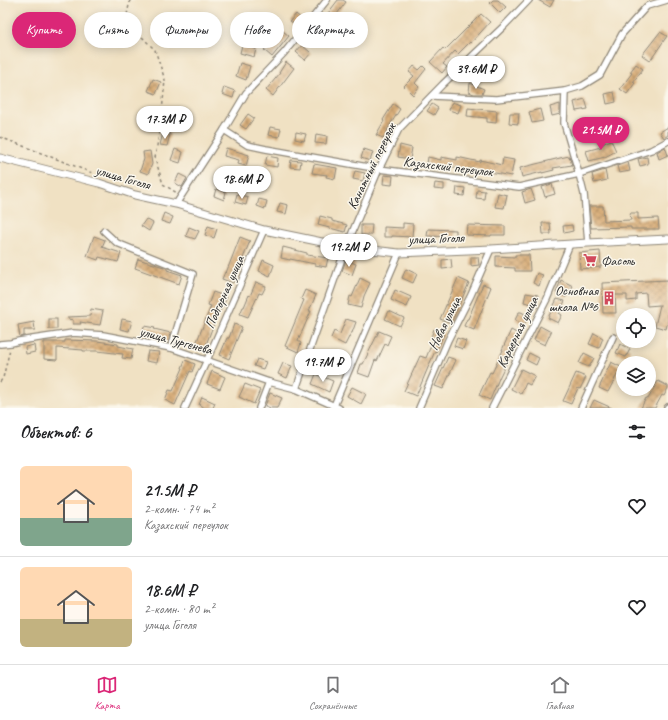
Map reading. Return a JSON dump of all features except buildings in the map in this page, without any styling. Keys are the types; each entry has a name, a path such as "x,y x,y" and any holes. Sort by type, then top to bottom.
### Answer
{"street":[{"path":"176,204 246,93 284,53 327,0"},
{"name":"Канатный переулок","path":"296,389 346,247 379,169 399,129 529,0"},
{"path":"432,96 496,99 565,91 582,86 600,74 622,34 647,6 667,0"},
{"path":"565,91 564,123 584,194 588,243"},
{"name":"Казахский переулок","path":"224,130 247,145 266,149 379,169 519,187 579,174 651,150 668,141"},
{"name":"улица Гоголя","path":"0,158 99,183 135,195 176,204 264,230 346,247 399,253 668,239"},
{"name":"Подгорная улица","path":"185,408 264,230"},
{"path":"104,231 117,243 193,274 171,348"},
{"name":"Карьерная улица","path":"492,408 547,299 570,244"},
{"name":"Новая улица","path":"419,408 448,340 471,295 491,249"},
{"path":"335,407 399,253"},
{"name":"улица Тургенева","path":"0,344 73,333 103,335 171,348 269,382 296,389 335,407"},
{"path":"581,408 612,337"},
{"path":"259,408 269,382"}],"path":[{"path":"130,0 127,15 138,33 155,50 165,80 155,158 163,184 181,196"},
{"path":"0,137 98,176"},
{"path":"0,382 3,378 11,343"}],"place":[{"name":"Фасоль","path":"590,260"},
{"name":"Основная школа №6","path":"609,298"}]}
